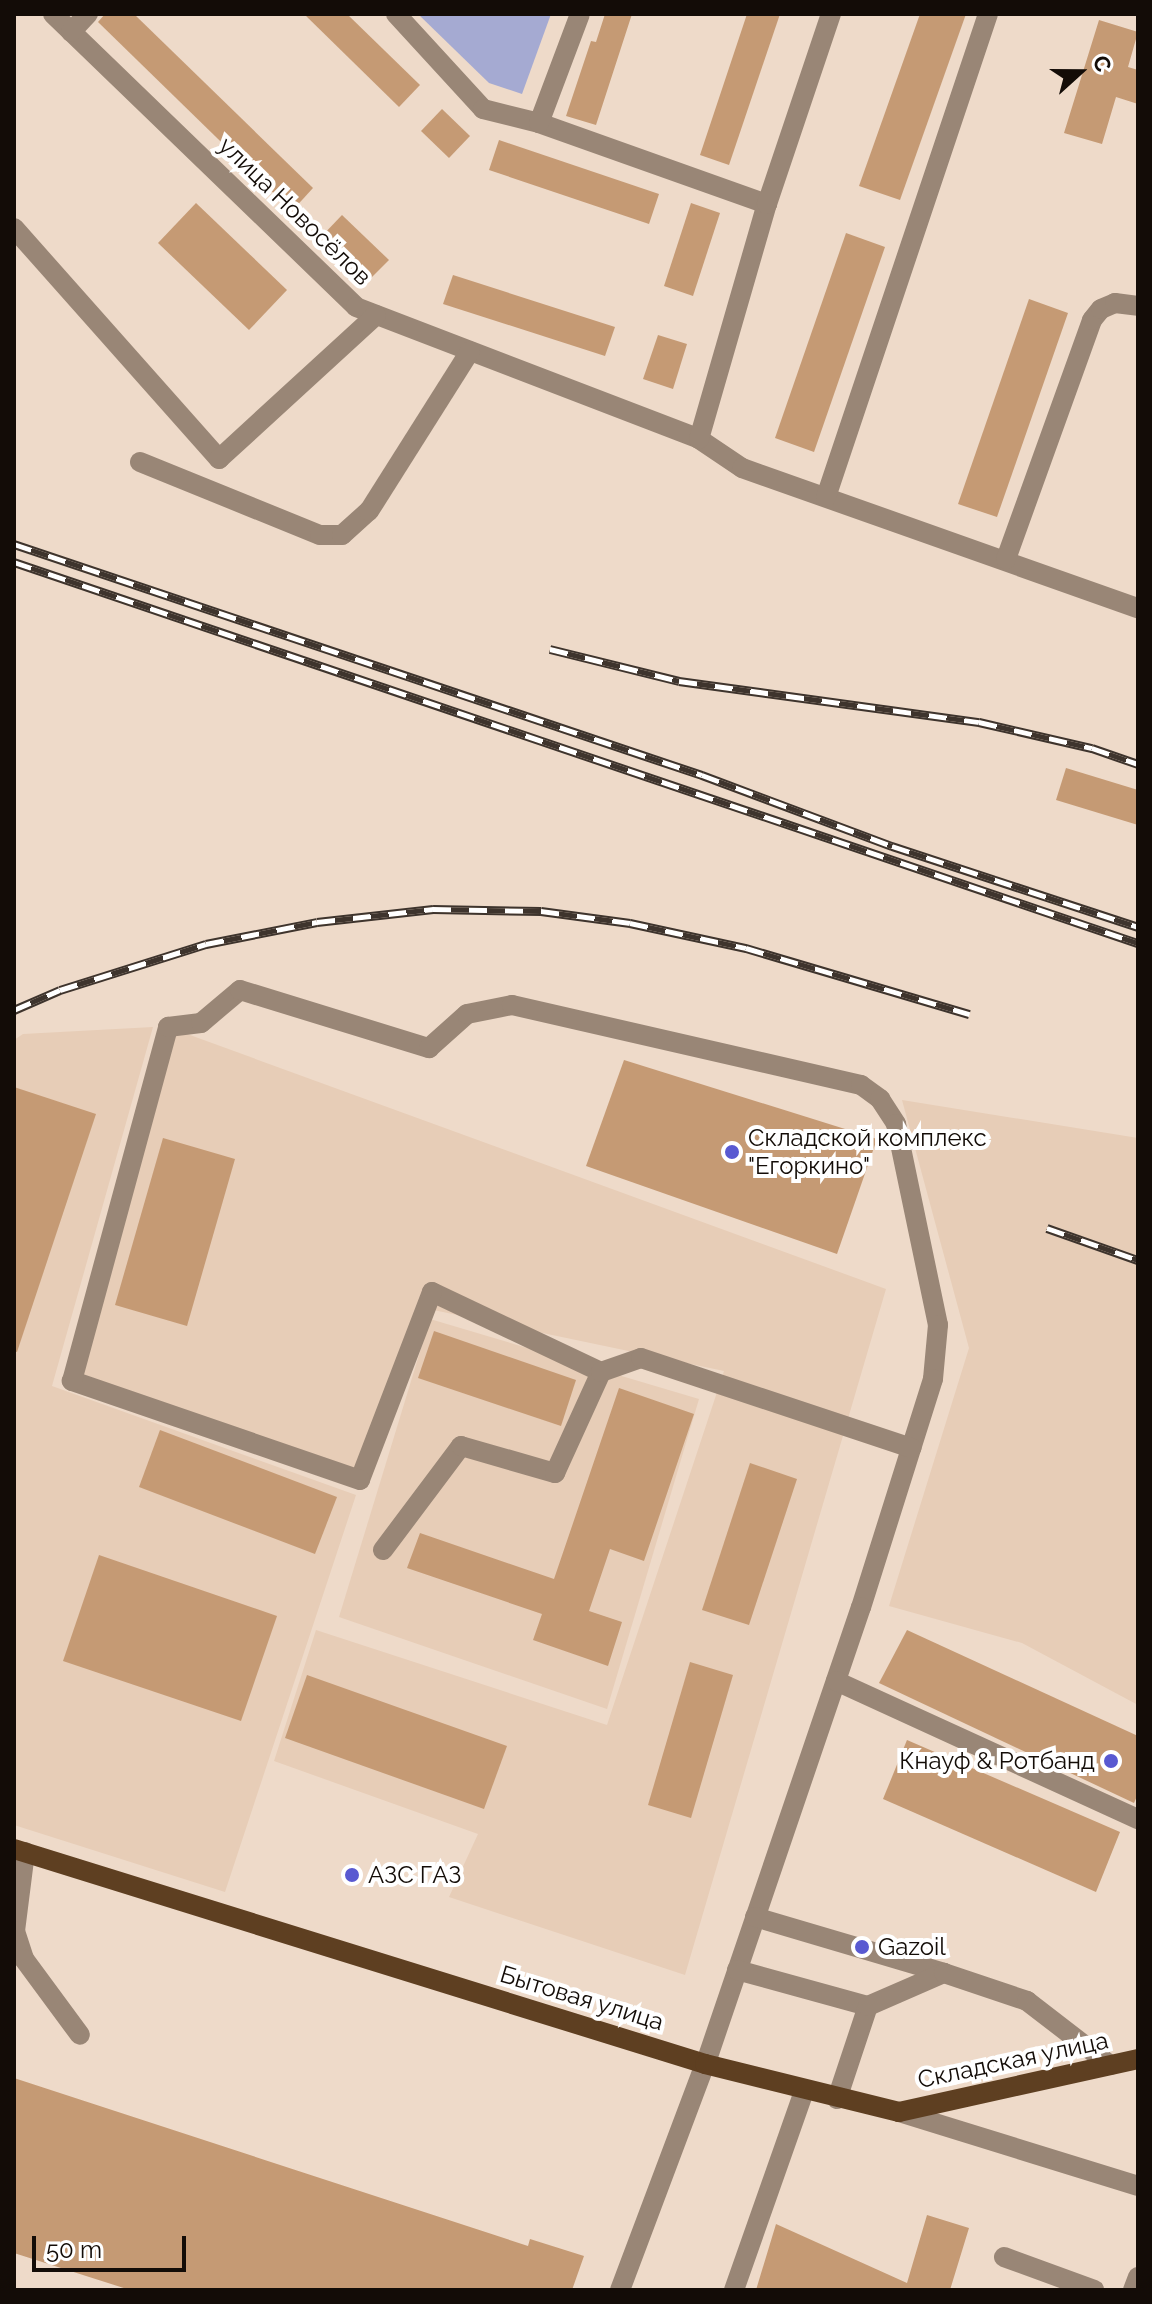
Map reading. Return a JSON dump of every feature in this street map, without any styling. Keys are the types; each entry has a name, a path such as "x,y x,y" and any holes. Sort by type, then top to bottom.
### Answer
{"main road":[{"name":"Бытовая улица","path":"20,1850 705,2064 804,2091 899,2112"},
{"name":"Складская улица","path":"899,2112 1138,2059"}],"street":[{"name":"улица Новосёлов","path":"53,14 356,307 699,439 742,468 1138,608"},
{"path":"71,32 88,14"},
{"path":"396,14 483,109 539,123 767,204"},
{"path":"539,123 580,14"},
{"path":"699,439 767,204 831,14"},
{"path":"826,497 988,14"},
{"path":"14,228 219,459 376,315"},
{"path":"1006,559 1092,320 1101,309 1115,303 1138,306"},
{"path":"140,462 320,535 342,535 369,511 470,351"},
{"path":"620,2290 705,2064 836,1681 911,1448 933,1379 938,1325 896,1124 880,1099 861,1085 512,1005 467,1014 429,1048 240,990 201,1023 168,1027 72,1381 360,1480 432,1292 601,1372 641,1358 911,1448"},
{"path":"383,1550 461,1446 555,1473 601,1372"},
{"path":"836,1681 1138,1819"},
{"path":"20,1850 15,1931 24,1959 80,2035"},
{"path":"755,1917 1027,2001 1110,2065"},
{"path":"737,1970 868,2006 944,1973"},
{"path":"837,2099 868,2006"},
{"path":"734,2290 804,2091"},
{"name":"Бытовая улица","path":"899,2112 1138,2186"},
{"path":"1004,2257 1094,2290"},
{"path":"1133,2290 1138,2277"}],"shaded area":[{"path":"418,14 551,14 522,94 489,83"},
{"path":"153,1027 52,1386 356,1495 225,1892 14,1825 14,1040 23,1034"},
{"path":"168,1027 886,1289 685,1975 449,1897 478,1834 274,1761 316,1630 607,1725 724,1371 419,1307 360,1480 72,1381"},
{"path":"902,1100 1138,1138 1138,1705 1022,1643 889,1606 969,1348"},
{"path":"430,1319 699,1399 607,1709 339,1617"}],"building":[{"path":"105,14 134,14 313,188 292,211 98,22"},
{"path":"304,14 347,14 420,85 399,107"},
{"path":"605,14 632,14 596,125 566,116 591,41 596,42"},
{"path":"747,14 780,14 729,165 700,155"},
{"path":"920,14 966,14 900,200 859,186"},
{"path":"1099,20 1138,32 1128,67 1138,70 1138,104 1116,97 1102,144 1064,133"},
{"path":"442,109 470,136 449,158 421,131"},
{"path":"499,140 659,194 649,224 489,170"},
{"path":"196,203 287,290 249,330 158,243"},
{"path":"691,203 720,213 693,296 664,286"},
{"path":"342,215 389,260 367,282 321,237"},
{"path":"846,233 885,247 814,452 775,438"},
{"path":"453,275 615,327 605,356 443,304"},
{"path":"1029,299 1068,313 997,517 958,504"},
{"path":"658,335 687,344 673,389 643,379"},
{"path":"1066,768 1138,790 1138,825 1056,800"},
{"name":"Складской комплекс \"Егоркино\"","path":"624,1060 877,1139 837,1254 586,1166"},
{"path":"14,1087 96,1114 17,1352 14,1351"},
{"path":"163,1138 235,1159 187,1326 115,1305"},
{"path":"434,1331 576,1380 561,1426 418,1378"},
{"path":"619,1388 694,1414 644,1561 610,1549 589,1611 622,1622 608,1666 533,1640 542,1614 407,1568 420,1533 554,1579"},
{"path":"160,1430 337,1497 315,1554 139,1487"},
{"path":"750,1463 797,1479 749,1625 702,1610"},
{"path":"99,1555 277,1616 241,1721 63,1661"},
{"path":"907,1630 1138,1736 1138,1794 1134,1803 879,1683"},
{"path":"690,1662 733,1675 691,1818 648,1805"},
{"path":"307,1675 507,1746 484,1809 285,1738"},
{"path":"907,1740 1120,1832 1096,1892 883,1799"},
{"path":"14,2078 528,2246 530,2239 584,2256 572,2290 130,2290 14,2253"},
{"path":"927,2215 969,2228 950,2290 756,2290 776,2224 907,2283"}],"railway":[{"path":"14,544 702,775 892,846 1138,927"},
{"path":"14,562 1138,943"},
{"path":"550,649 679,681 979,722 1092,748 1138,764"},
{"path":"14,1010 60,990 206,944 317,922 433,909 541,911 630,923 746,948 969,1014"},
{"path":"1047,1228 1138,1260"}],"place":[{"name":"Складской комплекс \"Егоркино\"","path":"732,1152"},
{"name":"Кнауф & Ротбанд","path":"1111,1761"},
{"name":"АЗС ГАЗ","path":"352,1875"},
{"name":"Gazoil","path":"862,1947"}]}
